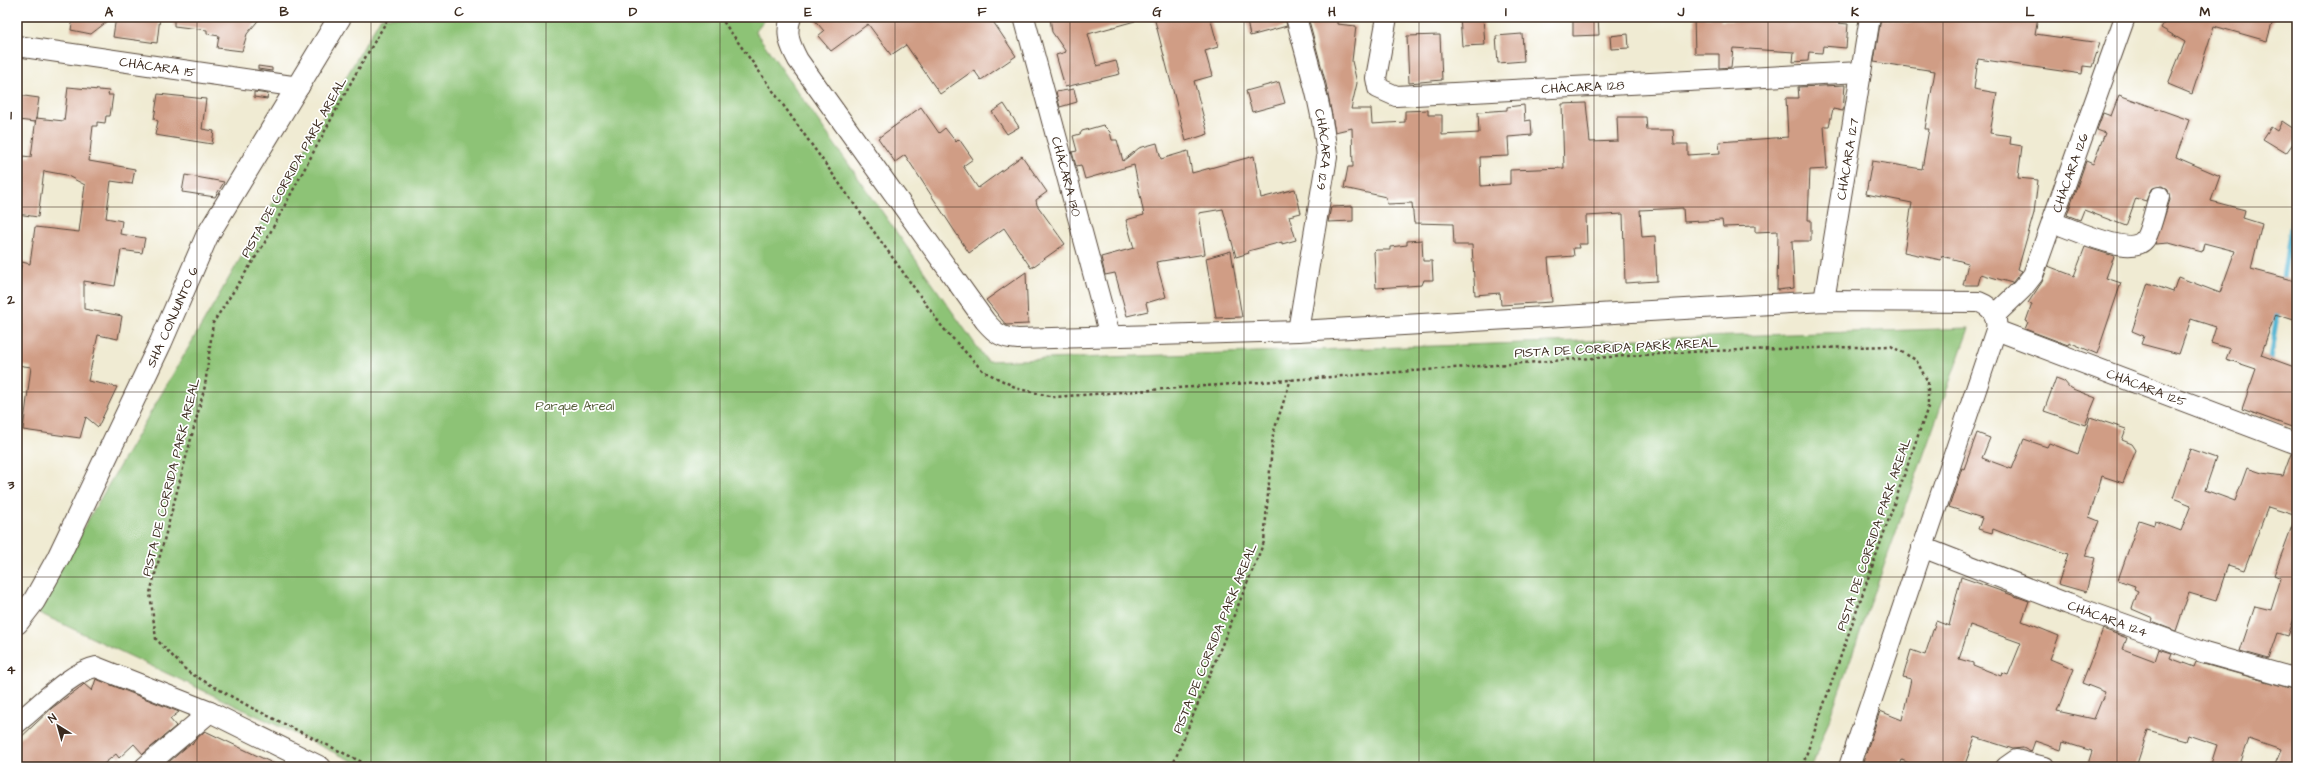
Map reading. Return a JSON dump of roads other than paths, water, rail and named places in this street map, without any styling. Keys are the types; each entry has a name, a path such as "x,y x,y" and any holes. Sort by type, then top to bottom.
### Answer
{"street":[{"name":"SHA CONJUNTO 6","path":"17,623 34,601 58,558 161,342 207,236 256,153 299,86 340,17"},
{"path":"791,17 787,26 788,41 798,60 995,333 1004,338 1018,339 1298,331 1824,301 1979,302 1986,304 1995,323 1849,767"},
{"name":"CHÁCARA 130","path":"1024,17 1110,336"},
{"name":"CHÁCARA 129","path":"1296,17 1315,89 1325,136 1327,157 1298,331"},
{"name":"CHÁCARA 128","path":"1387,17 1376,78 1378,88 1396,96 1861,72"},
{"name":"CHÁCARA 127","path":"1824,301 1870,17"},
{"name":"CHÁCARA 126","path":"1995,323 2033,275 2125,17"},
{"name":"CHÁCARA 15","path":"17,46 299,86"},
{"path":"2052,222 2110,243 2130,246 2138,244 2145,239 2159,197"},
{"name":"CHÁCARA 125","path":"1995,323 2297,444"},
{"name":"CHÁCARA 124","path":"1922,547 2068,604 2205,653 2297,679"},
{"path":"17,723 71,680 88,669 96,667 210,712 310,765"},
{"path":"145,767 210,712"},
{"path":"2006,767 2016,760 2044,767"}],"waterway":[{"path":"2282,284 2297,192"},
{"path":"2269,365 2278,309"}],"park label":[{"name":"Parque Areal","path":"575,405"}]}
